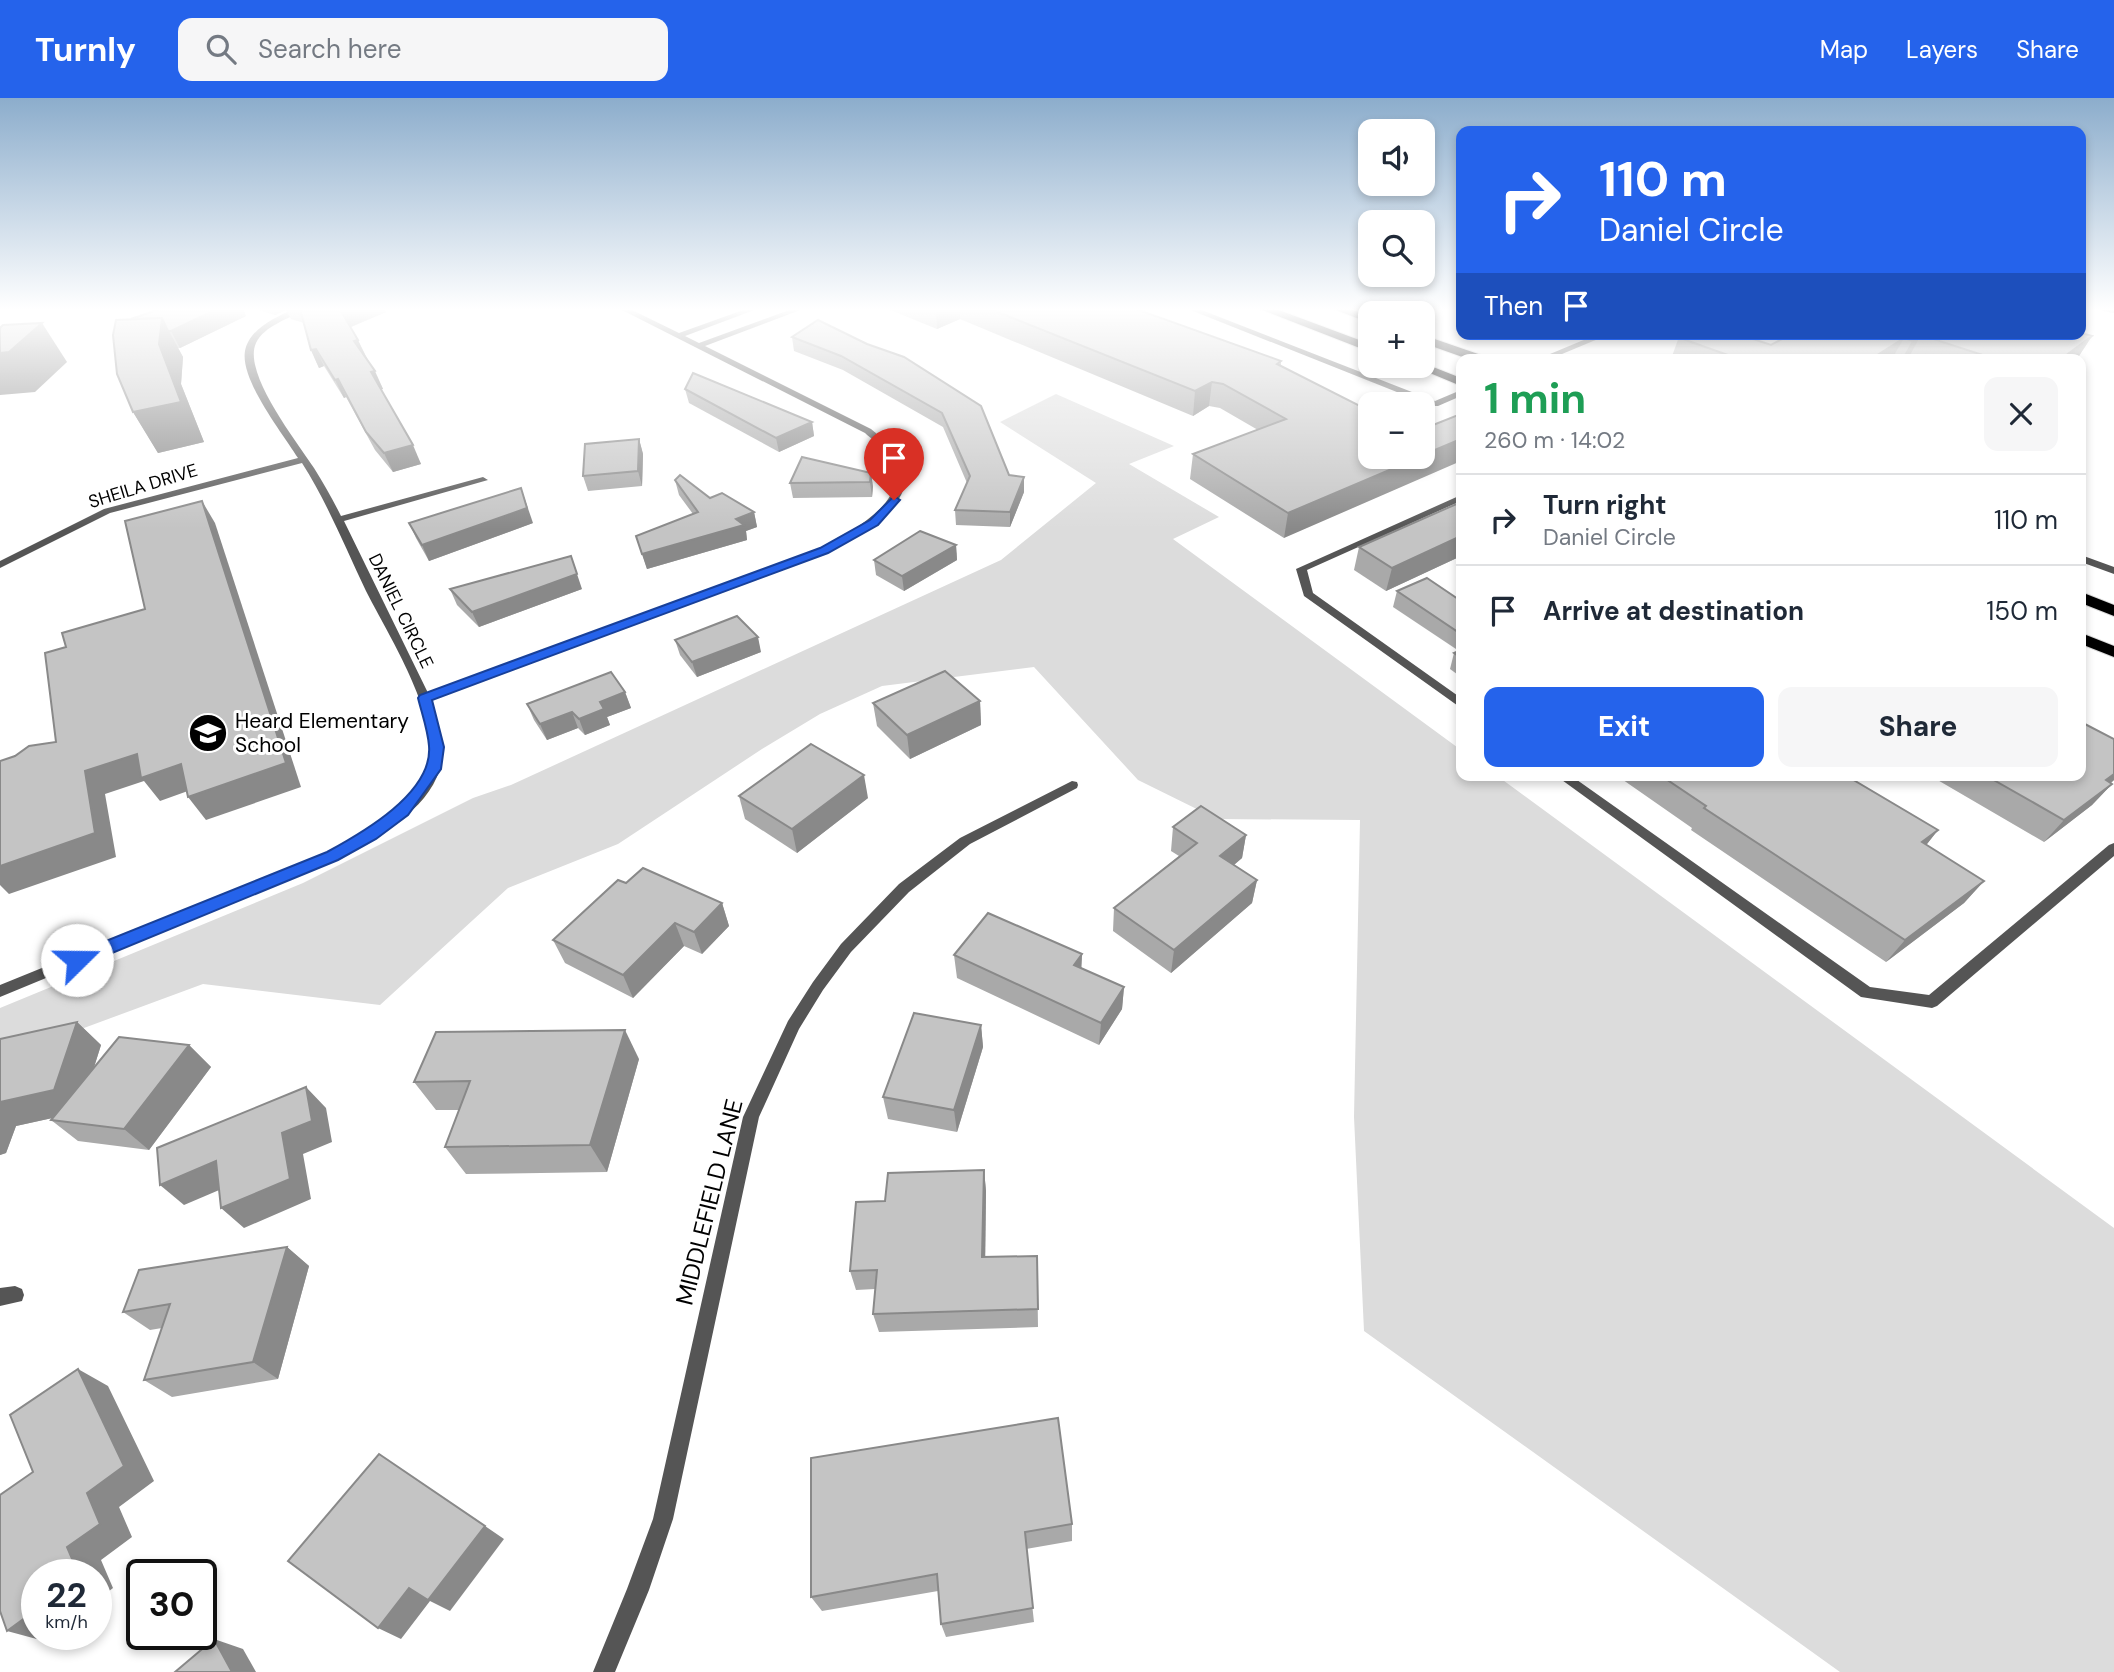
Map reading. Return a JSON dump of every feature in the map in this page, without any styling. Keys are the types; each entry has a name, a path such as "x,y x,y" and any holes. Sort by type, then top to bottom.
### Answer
{"highway":[{"path":"2086,599 2114,611"},
{"path":"2086,640 2113,652"}],"street":[{"name":"DANIEL CIRCLE","path":"260,382 282,428 337,520 425,698 797,561 861,531 887,510 899,489 900,471 893,453 877,437 853,422 773,382"},
{"path":"1380,382 1435,404 1456,395"},
{"name":"SHEILA DRIVE","path":"0,565 107,511 303,460"},
{"path":"337,520 483,480"},
{"path":"1456,500 1301,569 1308,594 1456,700"},
{"path":"2086,560 2114,571"},
{"path":"0,991 332,856 370,835 402,812 433,769 437,747 425,698"},
{"path":"1569,781 1866,993 1932,1002 2114,848"},
{"name":"MIDDLEFIELD LANE","path":"604,1672 638,1590 663,1518 751,1117 793,1026 846,948 904,888 965,841 1072,785"}],"shaded area":[{"path":"1056,394 1174,446 1129,464 1219,517 1173,539 1456,746 1456,781 1504,781 2114,1228 2114,1672 1840,1672 1364,1331 1354,1117 1360,820 1217,819 1138,780 1034,667 882,686 820,714 618,844 508,888 380,1005 203,984 0,1059 0,1008 303,883 473,798 511,785 1001,560 1096,483 1000,422"}],"building":[{"path":"121,382 174,382 181,402 133,412"},
{"path":"340,382 377,382 413,445 384,453 366,432"},
{"path":"688,382 716,382 812,422 776,438 685,389"},
{"path":"888,382 944,382 981,406 1009,475 1024,477 1010,512 955,510 970,476 942,413"},
{"path":"1174,382 1211,382 1195,391"},
{"path":"1214,382 1314,382 1358,405 1358,469 1392,469 1288,513 1193,454 1286,419 1223,384"},
{"path":"1456,416 1456,441 1435,450 1435,424"},
{"path":"639,439 638,471 583,476 585,444"},
{"path":"802,457 871,473 870,482 790,483"},
{"path":"680,475 710,498 722,493 754,512 736,519 744,525 642,554 636,536 698,512 675,480"},
{"path":"521,488 527,508 422,545 409,523"},
{"path":"202,501 286,763 188,797 181,764 141,778 137,754 85,771 95,833 0,866 0,761 15,756 29,746 56,742 45,653 66,647 62,633 145,609 125,521"},
{"path":"1456,504 1456,538 1392,568 1359,547"},
{"path":"920,531 956,545 902,576 874,560"},
{"path":"571,556 577,574 472,612 450,589"},
{"path":"1427,578 1456,598 1456,631 1397,591"},
{"path":"737,616 758,637 692,662 675,640"},
{"path":"945,671 980,701 907,735 873,703"},
{"path":"611,672 625,692 600,702 604,709 579,719 572,712 540,724 527,704"},
{"path":"2086,725 2114,739 2114,774 2106,780 2112,784 2064,820 1996,781 2086,781"},
{"path":"811,744 864,775 792,829 739,796"},
{"path":"1669,781 1855,781 1938,830 1922,842 1984,881 1905,940 1704,808 1706,806"},
{"path":"1201,806 1246,835 1220,856 1257,880 1174,950 1114,908 1197,843 1173,827"},
{"path":"643,868 722,903 694,932 675,923 623,975 553,940 618,880 626,883"},
{"path":"988,913 1082,954 1074,965 1124,987 1101,1023 954,955"},
{"path":"914,1013 981,1025 954,1110 883,1097"},
{"path":"77,1022 54,1090 0,1102 0,1039"},
{"path":"625,1030 590,1145 445,1147 470,1081 414,1082 436,1032"},
{"path":"119,1037 189,1045 124,1129 51,1120"},
{"path":"306,1087 312,1121 282,1133 290,1179 221,1208 216,1161 160,1185 157,1148"},
{"path":"984,1170 982,1257 1037,1256 1038,1309 873,1314 877,1270 850,1271 856,1202 885,1201 888,1173"},
{"path":"287,1247 253,1362 144,1380 170,1304 123,1312 139,1270"},
{"path":"78,1369 124,1466 87,1493 100,1524 67,1547 72,1559 21,1559 21,1621 7,1631 0,1611 0,1495 33,1472 10,1415"},
{"path":"1058,1418 1072,1524 1025,1532 1033,1608 941,1624 937,1574 811,1597 811,1458"},
{"path":"379,1454 485,1526 428,1600 409,1588 378,1628 288,1561"},
{"path":"217,1644 232,1672 175,1672 201,1650 217,1650"}],"place":[{"name":"Heard Elementary School","path":"208,733"}],"route":[{"path":"77,960 332,856 370,835 402,812 433,769 437,747 425,698 824,550 874,522 894,500"}]}
